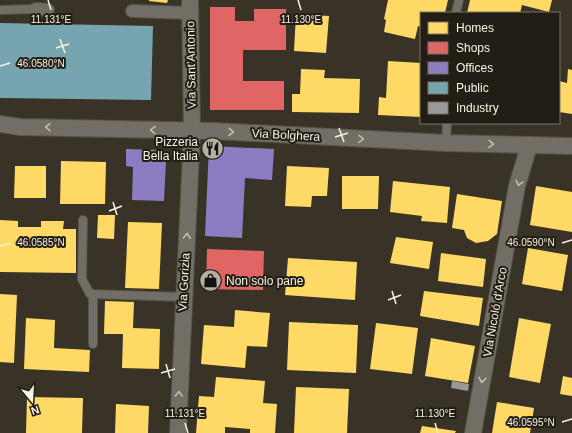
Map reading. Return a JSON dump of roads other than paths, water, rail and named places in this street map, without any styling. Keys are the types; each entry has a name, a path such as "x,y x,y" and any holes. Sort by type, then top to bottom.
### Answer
{"street":[{"path":"132,11 191,7"},
{"name":"Via Sant'Antonio","path":"191,7 192,131"},
{"name":"Via Bolghera","path":"0,124 20,127 192,131 446,143 572,146"},
{"name":"Via Gorizia","path":"178,433 192,131"},
{"name":"Via Nicoló d'Arco","path":"473,433 517,186 529,145"}],"lane":[{"path":"456,12 459,0"},
{"path":"0,10 42,10"},
{"path":"446,143 447,124"},
{"path":"83,220 82,279 90,294 184,297"},
{"path":"92,344 93,294"}],"place":[{"name":"Pizzeria Bella Italia","path":"213,149"},
{"name":"Non solo pane","path":"211,281"}]}
